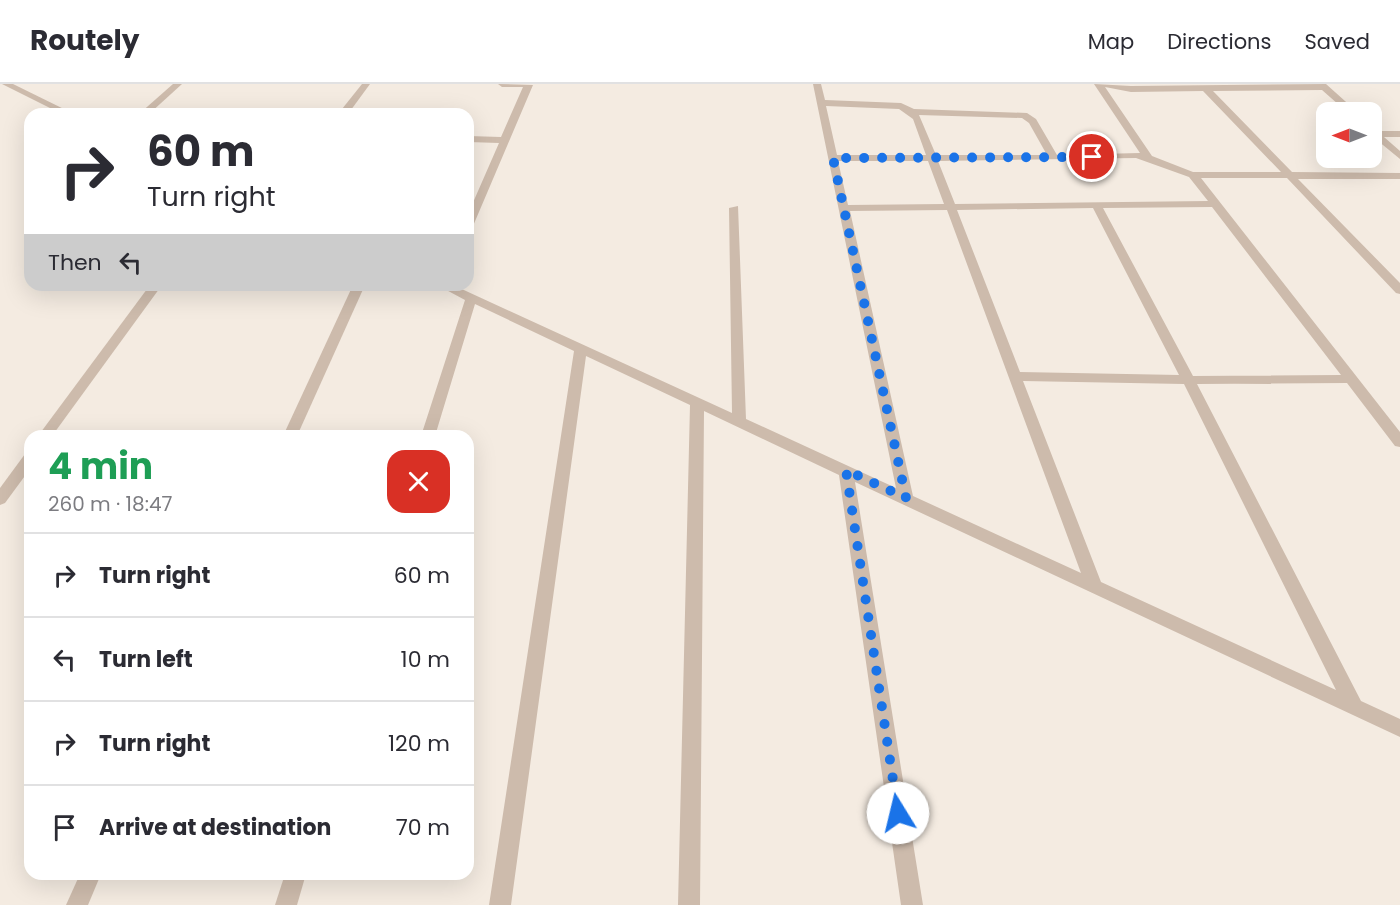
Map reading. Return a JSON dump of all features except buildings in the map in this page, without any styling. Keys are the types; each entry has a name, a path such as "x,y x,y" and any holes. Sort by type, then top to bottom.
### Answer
{"street":[{"path":"6,84 56,108"},
{"path":"151,108 178,84"},
{"path":"348,108 366,84"},
{"path":"474,206 529,84 502,84"},
{"path":"818,84 906,498"},
{"path":"1099,84 1131,89 1180,86 1205,88 1323,85 1341,102"},
{"path":"1099,84 1148,157"},
{"path":"1205,88 1400,290"},
{"path":"822,104 901,106 917,118 1095,588"},
{"path":"912,112 1024,115 1033,121 1054,158"},
{"path":"1382,133 1400,134"},
{"path":"474,139 505,140"},
{"path":"1382,140 1400,156"},
{"path":"833,158 1054,158 1130,155 1148,157 1176,171 1193,175 1400,176"},
{"path":"1193,175 1400,442"},
{"path":"844,208 1215,204"},
{"path":"1096,205 1137,279 1354,706"},
{"path":"734,208 739,422"},
{"path":"49,430 152,291"},
{"path":"293,430 356,291"},
{"path":"456,291 1400,728"},
{"path":"430,430 471,298"},
{"path":"500,905 581,348"},
{"path":"1015,376 1187,380 1352,379"},
{"path":"689,905 697,404"},
{"path":"0,499 24,466"},
{"path":"846,470 912,905"},
{"path":"77,905 88,880"},
{"path":"286,905 294,880"}],"route":[{"path":"898,813 846,470 906,498 833,158 1092,157"}]}
